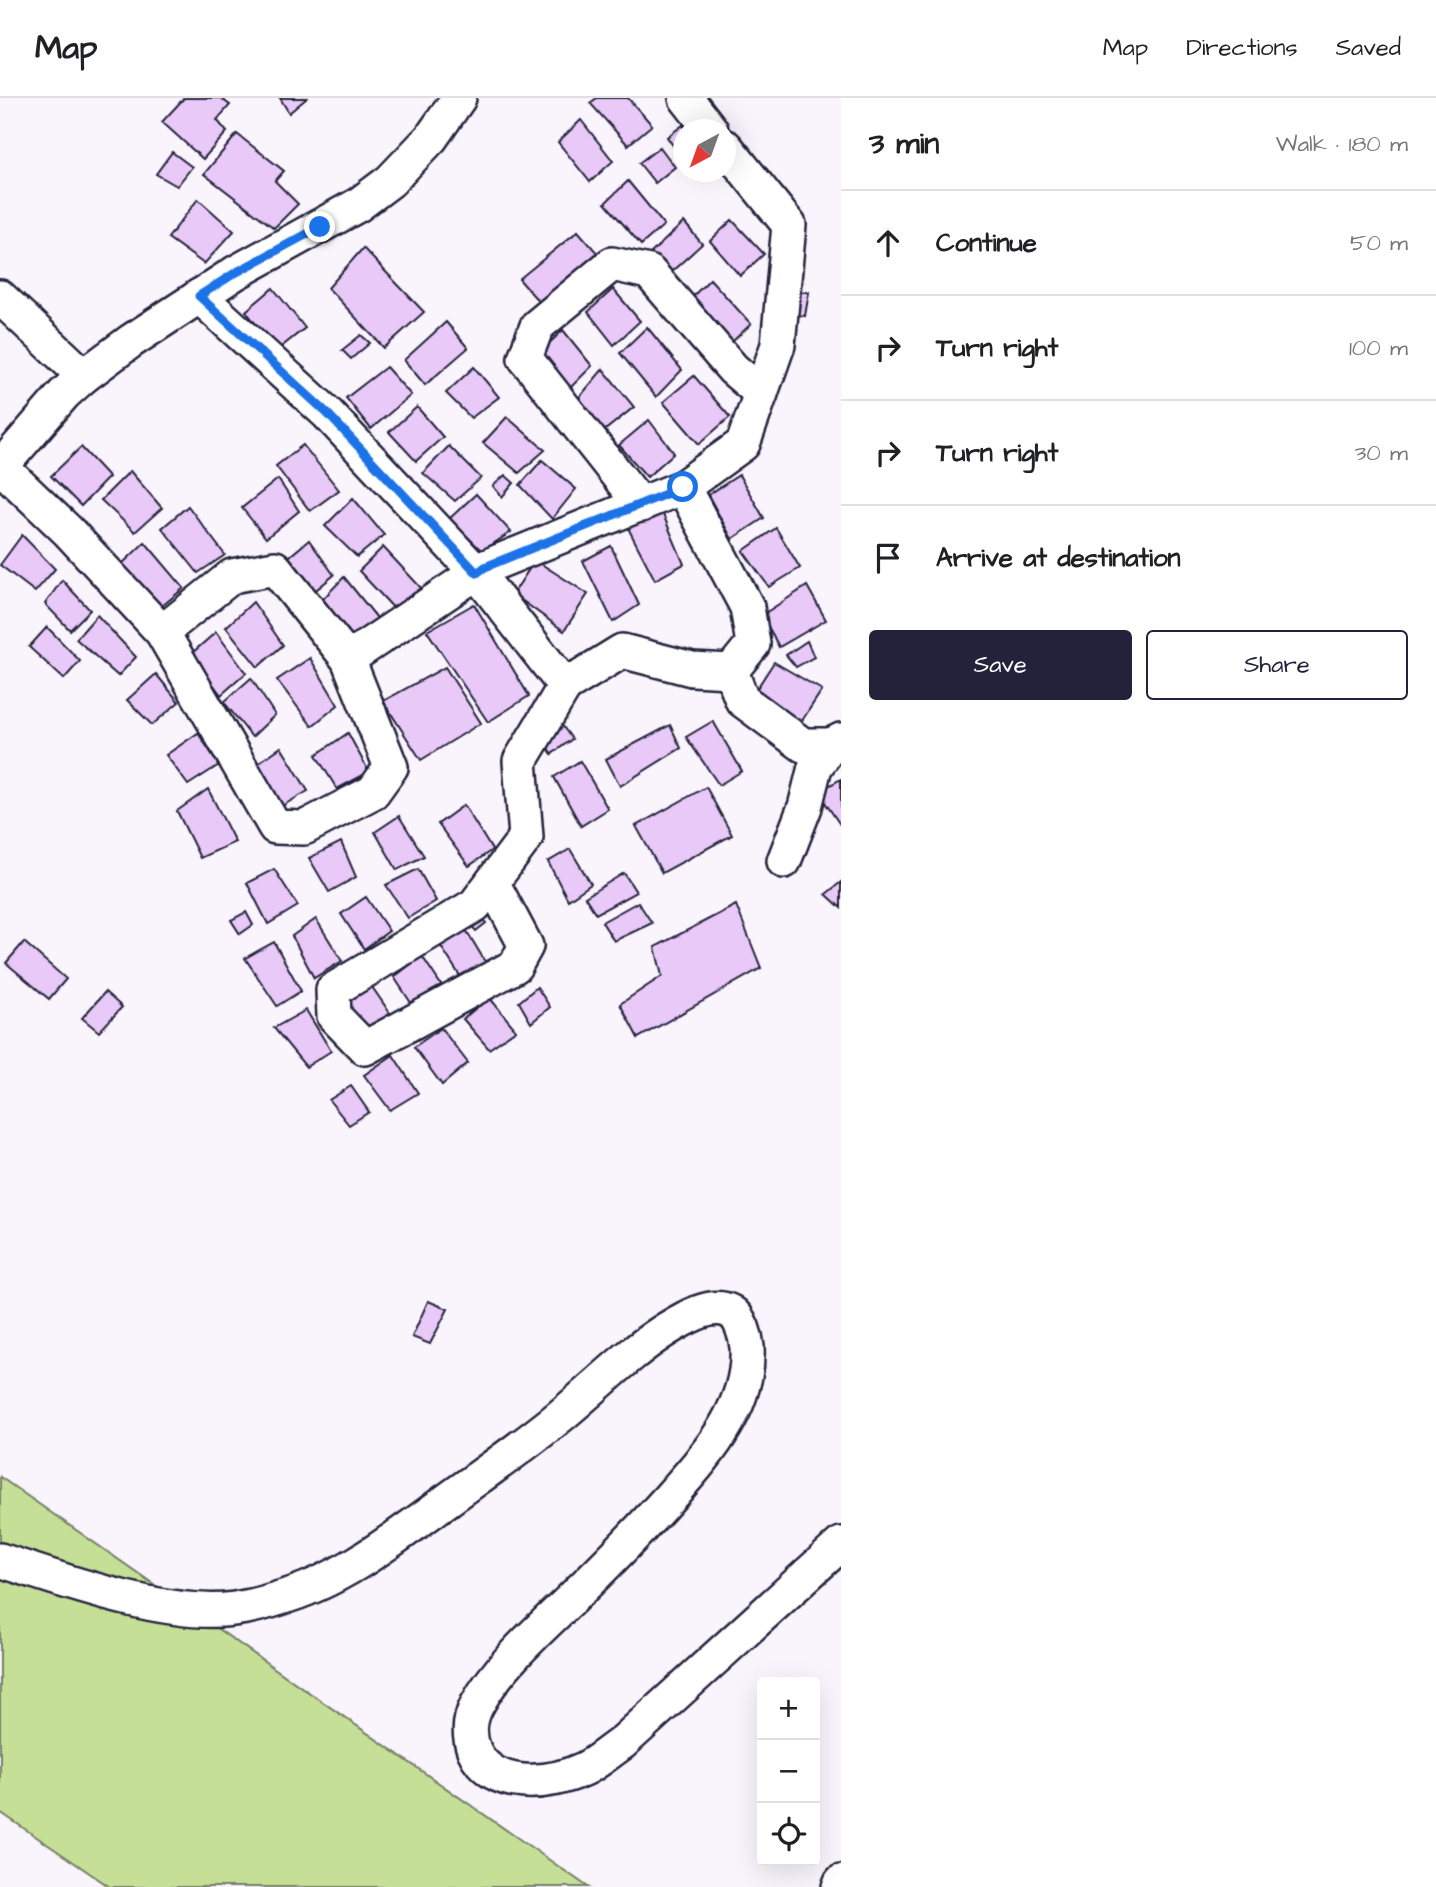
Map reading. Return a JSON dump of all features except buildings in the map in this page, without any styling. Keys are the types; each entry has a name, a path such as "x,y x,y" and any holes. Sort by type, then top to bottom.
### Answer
{"street":[{"path":"162,632 232,576 275,568 348,659 391,767 373,792 304,828 275,827 162,632 68,531 0,468 83,376 199,296 358,205 390,181 431,138 459,98"},
{"path":"686,98 702,119"},
{"path":"348,659 485,567 683,487 743,444 778,345 789,225 736,159"},
{"path":"640,505 526,358 537,326 612,264 649,272 733,369 761,393"},
{"path":"199,296 327,413 477,573 565,685"},
{"path":"0,297 83,376"},
{"path":"683,487 747,607 752,644 731,671"},
{"path":"492,882 526,946 515,966 365,1048 334,1016 333,990 475,905 492,882 526,837 520,761 565,685 622,651 692,669 731,671"},
{"path":"731,671 742,700 803,745 836,743"},
{"path":"785,862 805,807 815,767 836,743"},
{"path":"0,1560 142,1602 187,1609 234,1609 305,1590 401,1534 527,1443 650,1340 688,1317 713,1308 732,1312 747,1341 747,1364 740,1396 726,1426 707,1455 646,1525 527,1642 479,1701 470,1720 471,1741 479,1759 488,1770 503,1777 523,1781 557,1777 584,1769 622,1743 841,1544"},
{"path":"839,1887 841,1882"}],"green space":[{"path":"0,1477 588,1887 110,1887 0,1812"}],"route":[{"path":"320,227 235,273 199,296 327,413 477,573 485,567 683,487"}]}
